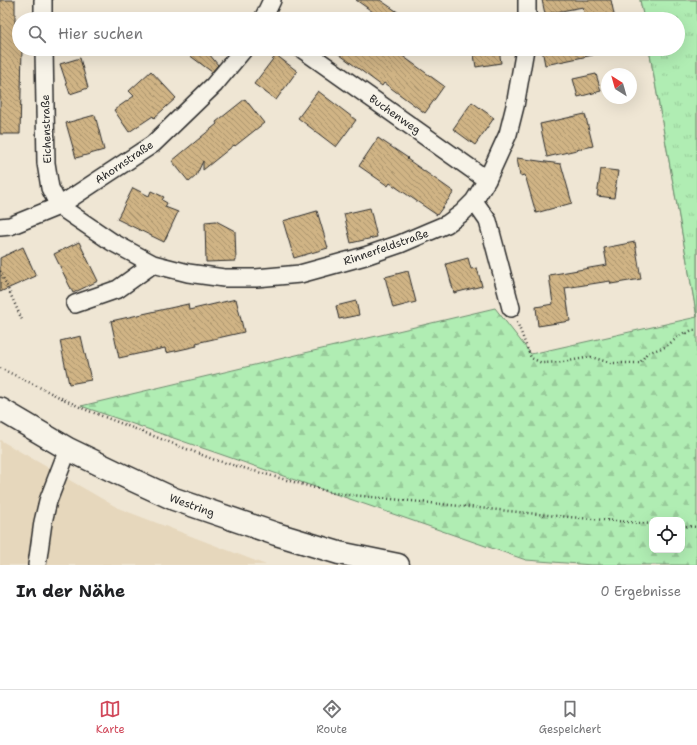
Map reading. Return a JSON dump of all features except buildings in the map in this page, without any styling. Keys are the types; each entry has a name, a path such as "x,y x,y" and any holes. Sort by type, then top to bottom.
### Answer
{"main road":[{"name":"Westring","path":"0,408 68,449 122,476 174,499 276,534 338,553 398,565"}],"street":[{"path":"43,0 44,12"},
{"path":"266,12 272,0"},
{"path":"527,0 527,12"},
{"name":"Eichenstraße","path":"44,56 46,164 50,188 59,206"},
{"name":"Ahornstraße","path":"0,227 10,226 59,206 153,144 214,85 238,56"},
{"name":"Buchenweg","path":"312,56 487,180"},
{"name":"Rinnerfeldstraße","path":"59,206 112,242 152,264 188,273 224,278 256,278 300,274 365,256 400,244 447,224 462,213 474,201 487,180 508,134 515,106 524,56"},
{"path":"474,201 488,221 511,308"},
{"path":"75,304 118,289 152,264"},
{"path":"37,565 43,522 48,501 68,449"}],"path":[{"path":"0,271 23,322"},
{"path":"511,308 531,358 542,363 564,362 591,357 611,363 640,363 647,353 665,347 685,332 688,334 692,330 697,330"},
{"path":"0,368 84,409 215,460 332,493 649,524"},
{"path":"685,526 697,527"}],"shaded area":[{"path":"0,440 118,508 266,565 0,565"}],"green space":[{"path":"640,0 697,0 697,317 650,56 685,56 685,12 643,12"},
{"path":"640,0 697,0 697,317 650,56 685,56 685,12 643,12"},
{"path":"495,308 531,354 697,317 697,565 592,565 526,560 81,406"}]}
